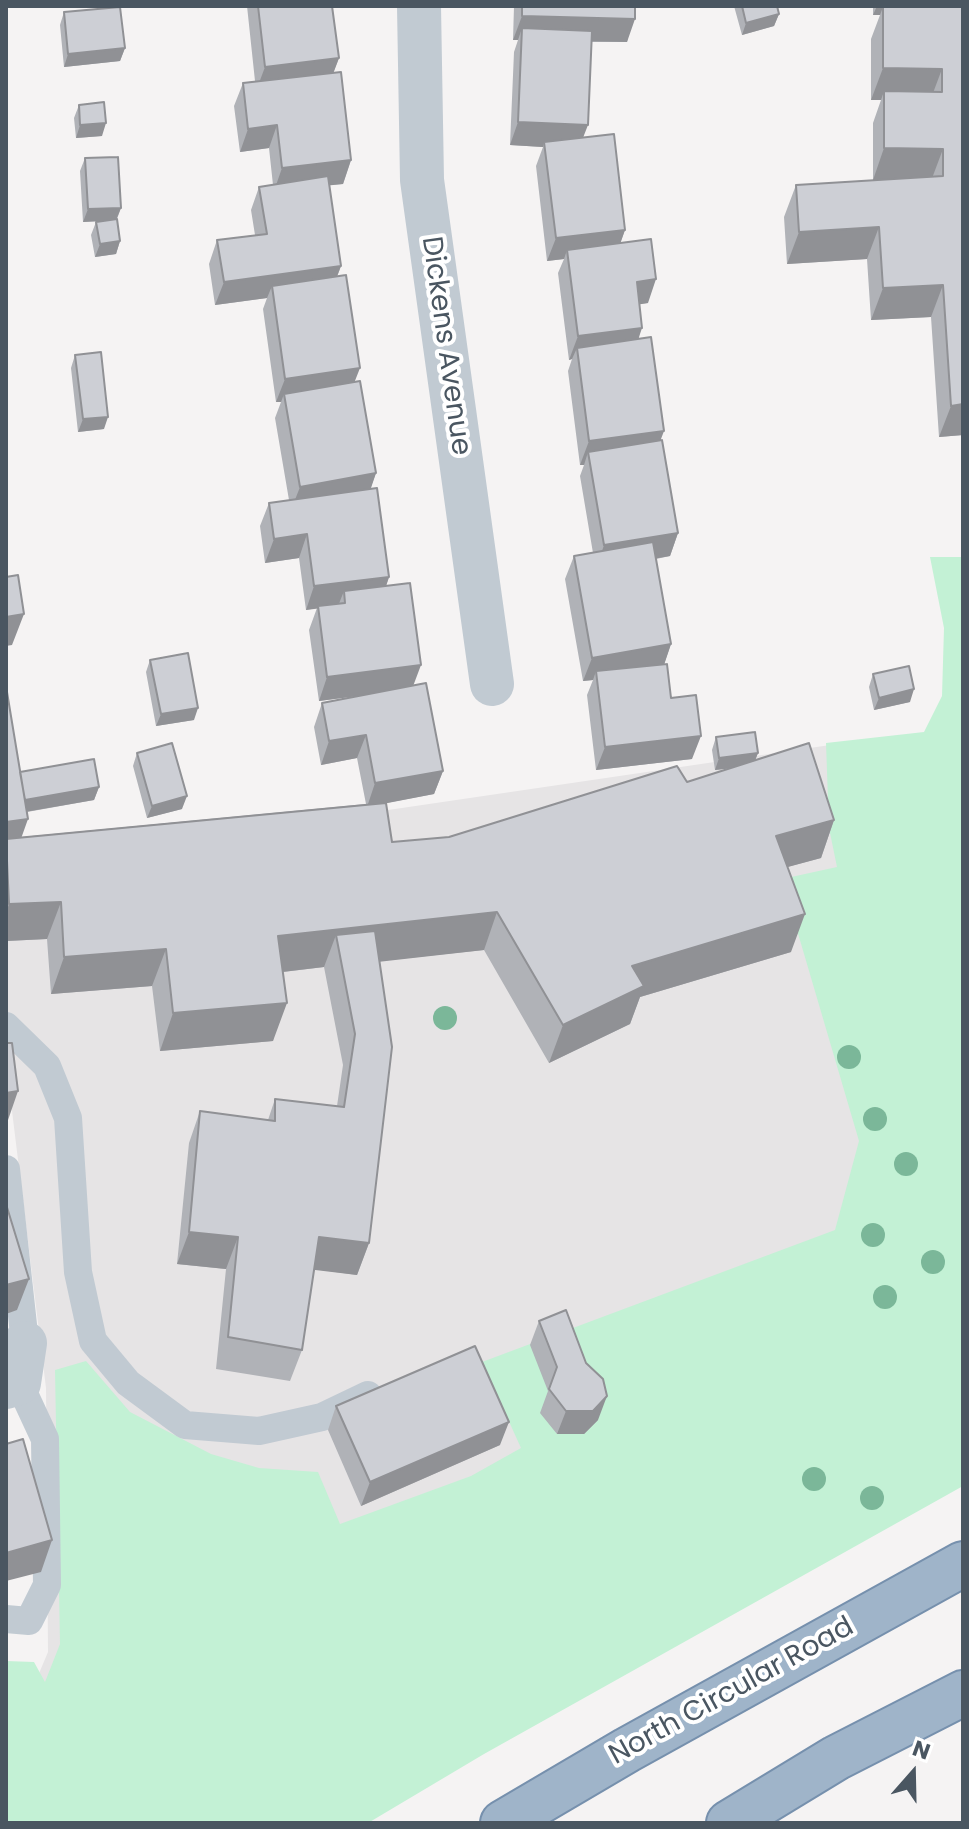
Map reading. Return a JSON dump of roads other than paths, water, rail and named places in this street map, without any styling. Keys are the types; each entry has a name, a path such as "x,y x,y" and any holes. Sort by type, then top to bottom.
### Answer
{"highway":[{"name":"North Circular Road","path":"503,1823 627,1750 963,1564"},
{"path":"729,1823 836,1758 963,1693"},
{"path":"836,1758 963,1722"}],"street":[{"name":"Dickens Avenue","path":"419,6 422,180 492,684"}],"lane":[{"path":"6,1026 47,1066 68,1118 78,1272 93,1341 128,1383 185,1425 259,1431 322,1417 390,1385"},
{"path":"6,1169 17,1371 45,1439 47,1585 29,1621 6,1619"}]}
